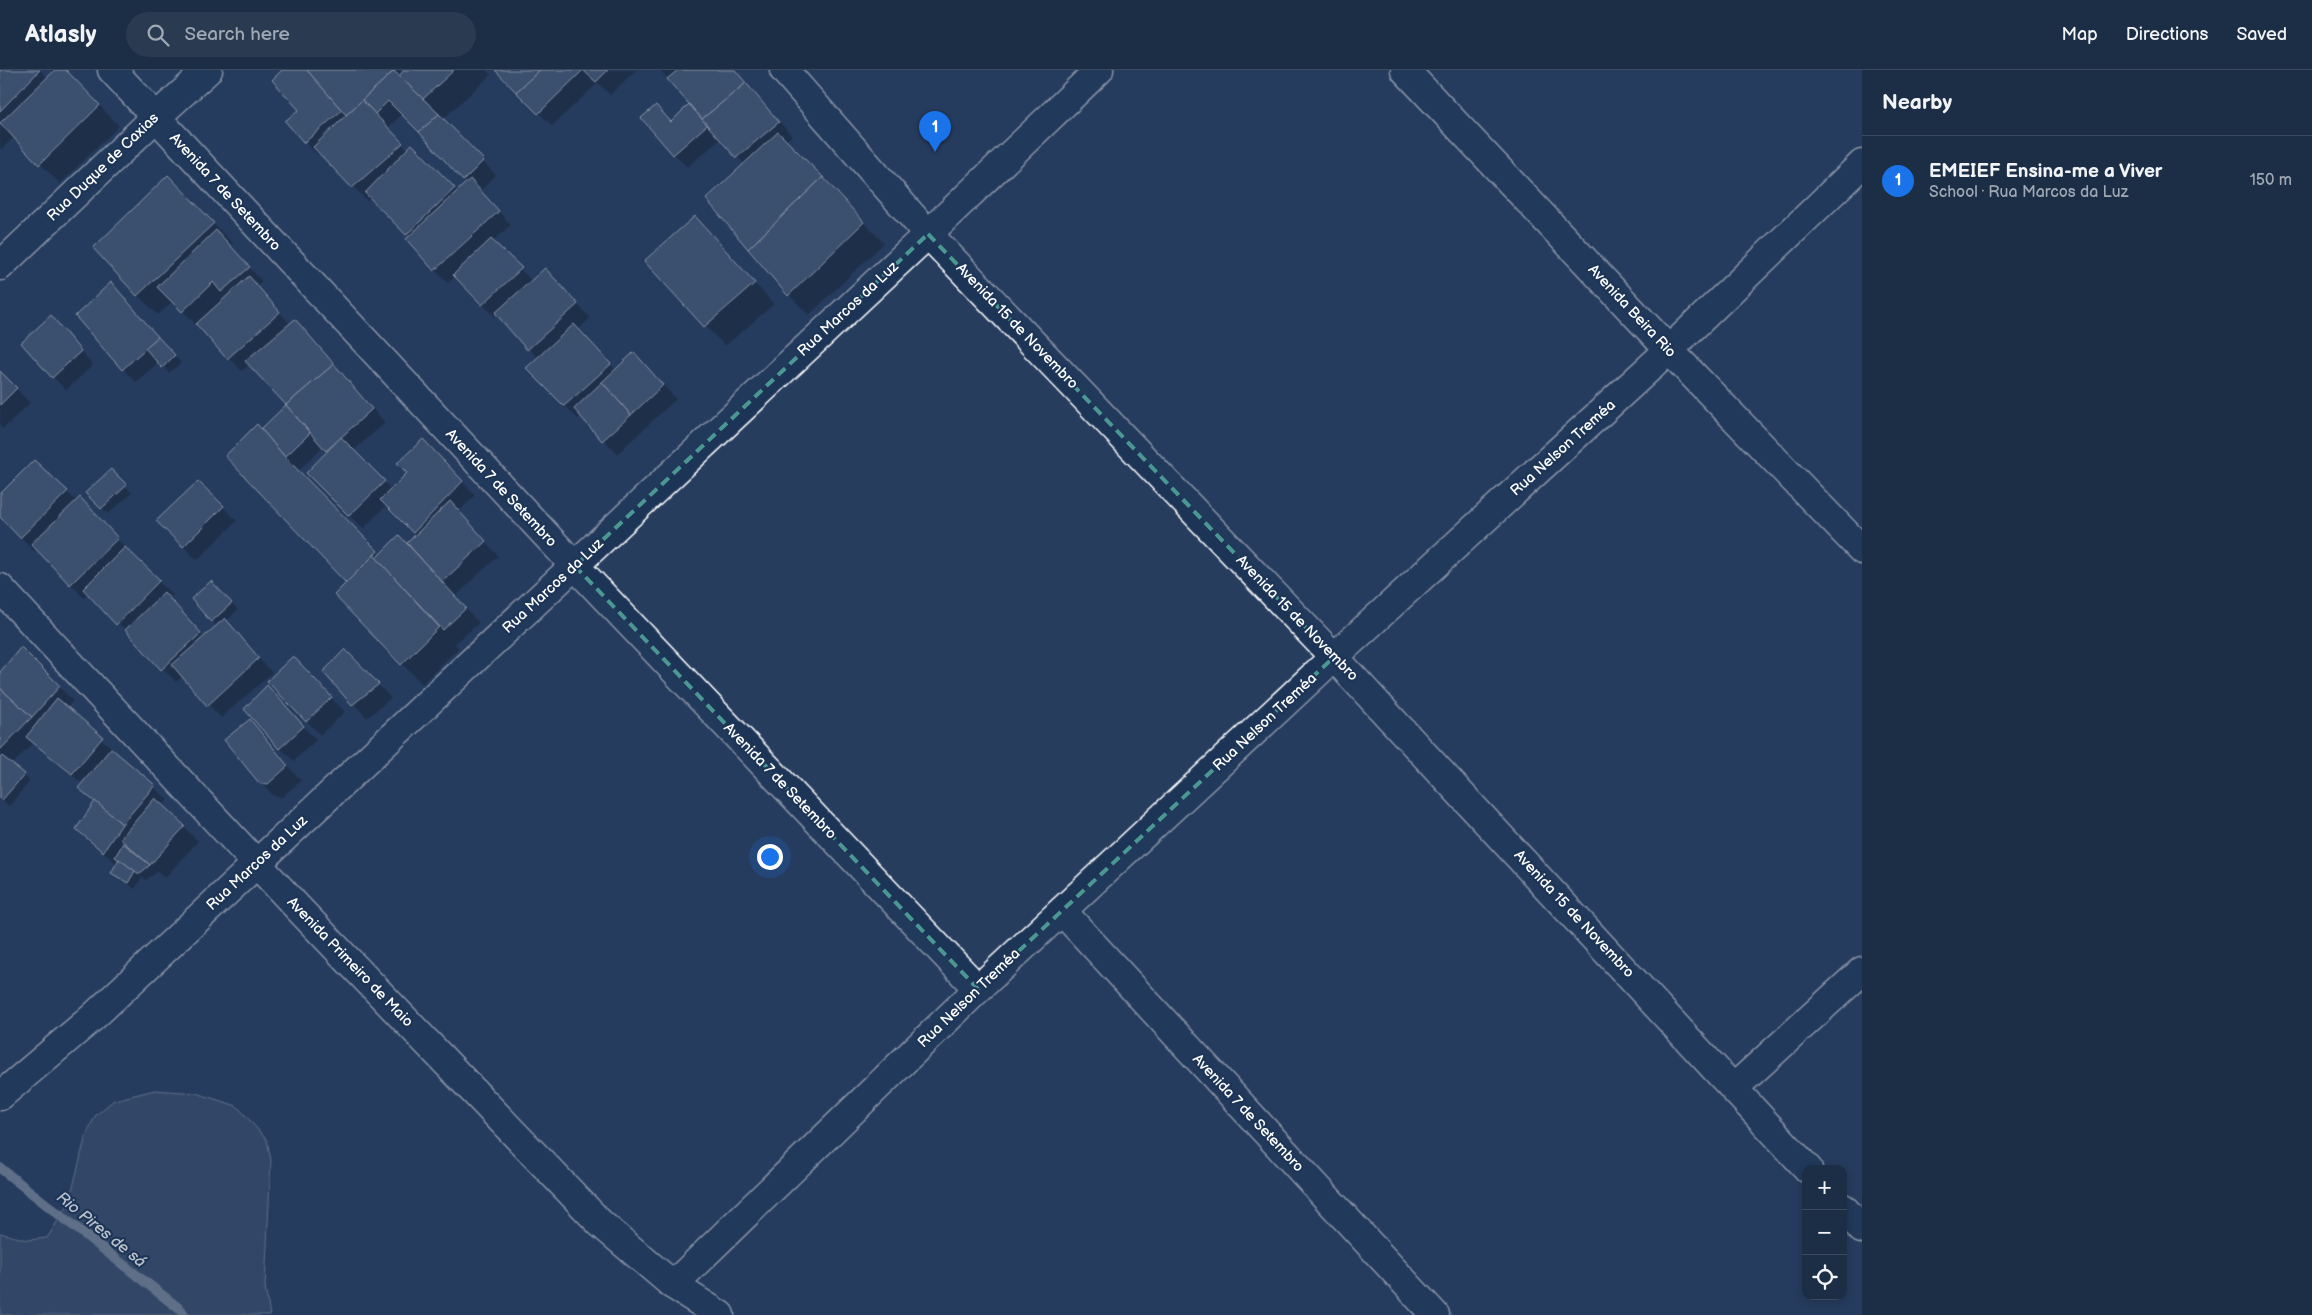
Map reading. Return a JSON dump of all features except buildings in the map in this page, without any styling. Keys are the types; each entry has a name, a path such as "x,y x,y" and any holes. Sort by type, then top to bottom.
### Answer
{"street":[{"name":"Avenida 7 de Setembro","path":"112,70 154,118 575,566 978,989"},
{"name":"Rua Duque de Caxias","path":"0,266 154,118 208,70"},
{"name":"Avenida 15 de Novembro","path":"784,70 928,234 1334,657 1804,1165"},
{"name":"Rua Marcos da Luz","path":"0,1096 93,1017 928,234 1099,70"},
{"name":"Avenida Beira Rio","path":"1405,70 1669,350 1862,550"},
{"name":"Rua Nelson Treméa","path":"673,1285 978,989 1334,657 1669,350 1862,164"},
{"name":"Avenida Primeiro de Maio","path":"0,588 305,915 600,1223 673,1285 720,1315"},
{"name":"Avenida 7 de Setembro","path":"1062,911 1435,1315"},
{"path":"1734,1087 1862,971"},
{"path":"1845,1210 1862,1229"}],"highlighted area":[{"path":"928,234 1334,657 978,989 575,566"}],"shaded area":[{"path":"155,1090 196,1093 237,1106 267,1140 271,1160 265,1287 270,1315 0,1315 0,1233 27,1240 47,1238 69,1203 86,1135 95,1116 114,1100"}],"waterway":[{"name":"Rio Pires de sá","path":"0,1168 181,1310 184,1315"}],"place":[{"name":"EMEIEF Ensina-me a Viver","path":"935,152"}]}
